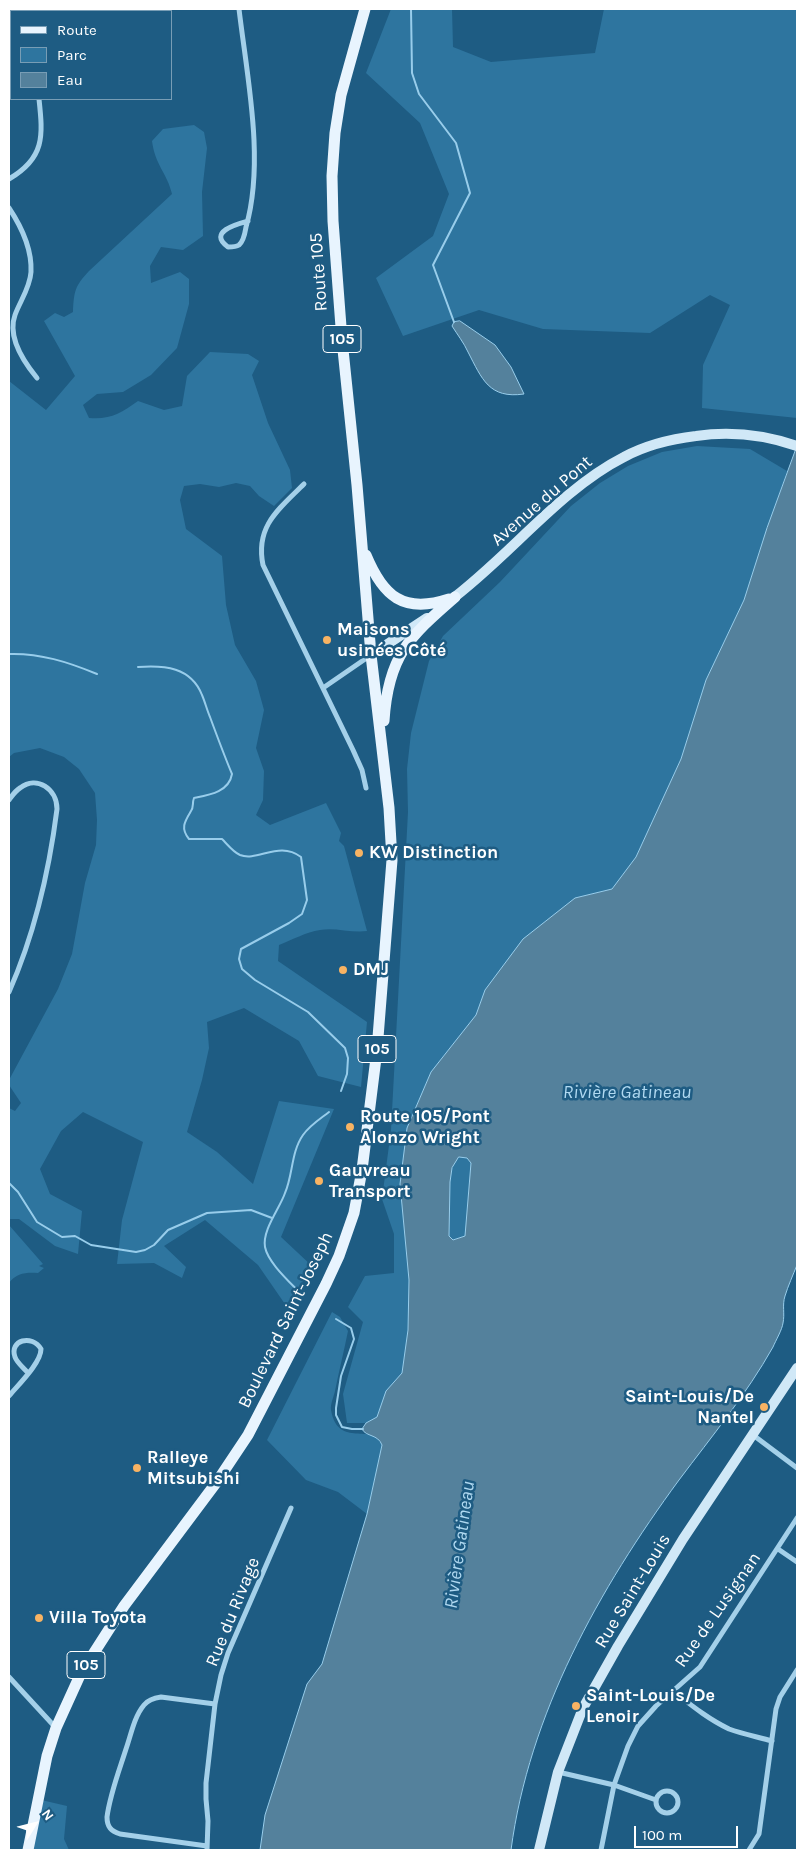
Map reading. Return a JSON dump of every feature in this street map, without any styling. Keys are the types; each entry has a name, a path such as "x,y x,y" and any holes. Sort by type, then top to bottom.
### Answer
{"main road":[{"name":"Route 105","path":"365,9 341,95 335,134 332,176 333,222 342,340 371,655"},
{"name":"Avenue du Pont","path":"371,655 455,597 581,485 610,464 625,456 663,442 702,435 737,434 793,445"},
{"path":"361,544 378,582 392,595 408,603 423,605 434,604 455,597"},
{"path":"389,808 384,724 385,707 394,667 414,634 455,597"},
{"name":"Boulevard Saint-Joseph","path":"28,1850 42,1772 56,1728 81,1673 104,1634 216,1483 248,1436 326,1284 348,1232 362,1170 378,1041 392,860 389,808 371,655"},
{"name":"Rue Saint-Louis","path":"539,1850 558,1772 583,1708 683,1539 797,1368"}],"street":[{"path":"239,9 254,140 253,191 251,210 244,237 239,244 232,248 225,246 221,239 221,235 225,230 229,226 248,221"},
{"path":"9,179 28,165 38,150 42,134 40,100"},
{"path":"9,208 29,248 31,273 26,292 14,317 14,339 25,363 36,378"},
{"path":"304,484 266,527 262,535 260,552 268,579 362,770 366,788"},
{"path":"323,688 371,655"},
{"path":"9,800 20,788 36,782 52,791 57,803 57,809 46,880 28,945 9,992"},
{"path":"9,1396 28,1373 37,1362 41,1353 39,1345 30,1340 20,1342 14,1353 17,1361 28,1373"},
{"path":"753,1435 797,1468"},
{"name":"Rue du Rivage","path":"207,1848 206,1793 215,1704 221,1674 228,1653 291,1508"},
{"name":"Rue de Lusignan","path":"602,1850 614,1785 628,1746 638,1726 656,1706 700,1667 797,1518"},
{"path":"778,1549 797,1562"},
{"path":"749,1850 759,1834 776,1709 780,1697 797,1670"},
{"path":"9,1678 56,1728"},
{"path":"673,1692 715,1722 731,1729 772,1741"},
{"path":"207,1848 120,1834 111,1830 107,1817 116,1778 132,1730 140,1710 146,1703 152,1699 161,1698 215,1704"},
{"path":"558,1772 614,1785 656,1800"},
{"path":"670,1791 677,1798 678,1805 670,1813 663,1812 658,1807 656,1800 660,1794 670,1791"}],"green space":[{"path":"391,9 452,9 453,47 491,62 595,53 604,9 797,9 797,418 702,408 703,365 730,305 710,295 650,333 543,329 479,310 403,336 376,278 433,236 449,194 420,123 366,73"},
{"path":"194,125 204,132 207,148 202,192 203,236 183,250 161,247 150,266 151,283 180,272 189,279 189,304 177,348 151,375 123,392 97,394 83,405 89,418 103,418 115,415 138,401 164,410 182,406 187,376 210,352 248,354 259,361 252,375 268,423 290,470 292,488 274,506 259,496 250,486 236,483 219,487 200,484 184,486 180,500 186,529 222,556 226,605 235,645 256,681 264,710 256,748 264,771 263,800 256,815 270,825 326,803 341,833 339,841 344,846 367,931 325,929 310,932 279,945 278,961 367,1022 361,1087 318,1076 299,1041 244,1008 207,1022 209,1048 187,1132 217,1152 253,1184 279,1101 334,1109 281,1237 313,1267 287,1307 258,1265 205,1220 164,1246 186,1267 182,1278 154,1263 117,1264 122,1220 143,1142 83,1112 61,1131 40,1169 50,1194 82,1211 78,1254 55,1246 19,1219 9,1219 9,1108 15,1111 21,1103 9,1085 9,1080 58,989 72,954 85,883 96,845 97,820 95,793 79,769 64,757 40,748 14,753 9,757 9,381 46,410 75,376 44,321 55,313 64,317 73,312 76,289 84,276 172,194 158,163 152,141 163,129"},
{"path":"697,446 750,449 787,471 744,600 706,680 681,759 636,857 612,889 575,898 485,990 476,1015 431,1072 407,1128 400,1184 409,1280 408,1330 402,1373 386,1391 377,1417 366,1423 347,1423 343,1394 363,1322 348,1307 365,1276 394,1273 394,1234 382,1199 391,1130 408,812 407,769 411,733 429,661 443,636 500,582 571,506 600,483 628,466 662,452"},
{"path":"459,1157 467,1158 471,1163 465,1236 453,1240 449,1237 450,1182 452,1168"},
{"path":"9,1225 43,1264 39,1266 44,1268 38,1273 18,1275 9,1283"},
{"path":"332,1312 340,1317 348,1331 331,1405 335,1422 341,1429 348,1432 372,1435 378,1438 382,1445 367,1514 338,1492 306,1480 267,1440"},
{"path":"37,1799 67,1806 64,1839 69,1850 28,1850"}],"water":[{"path":"460,321 495,345 511,367 524,394 512,395 502,393 488,385 452,326 454,322"},
{"name":"Rivière Gatineau","path":"797,446 797,1265 784,1299 784,1320 781,1329 773,1347 752,1382 679,1480 595,1609 551,1702 534,1750 520,1800 511,1850 260,1850 265,1815 307,1684 322,1664 367,1514 382,1445 378,1439 362,1429 366,1423 377,1417 386,1391 402,1373 408,1330 409,1280 400,1184 407,1128 431,1072 476,1015 485,990 523,939 575,898 612,889 636,857 681,759 706,680 744,600 767,528","holes":["459,1157 467,1158 471,1163 465,1236 453,1240 449,1236 452,1168"]}],"waterway":[{"path":"411,9 412,73 419,94 456,143 470,193 433,265 454,322"},
{"path":"9,654 32,655 54,659 97,674"},
{"path":"138,667 176,670 184,673 191,679 202,695 232,774 223,789 212,794 194,798 192,809 184,825 189,839 222,839 240,855 254,856 285,851 293,852 301,857 307,900 302,914 241,949 239,959 242,969 255,980 308,1012 345,1048 348,1058 347,1074 341,1091"},
{"path":"302,1295 270,1260 265,1247 265,1240 269,1226 288,1186 299,1142 309,1128 329,1112"},
{"path":"9,1183 18,1192 37,1222 62,1237 75,1236 91,1245 136,1252 154,1245 168,1230 207,1213 251,1210 272,1218"},
{"path":"336,1319 351,1328 354,1339 341,1376 336,1415 342,1427 363,1429"}],"place":[{"name":"Maisons usinées Côté","path":"327,640"},
{"name":"KW Distinction","path":"359,853"},
{"name":"DMJ","path":"343,970"},
{"name":"Route 105/Pont Alonzo Wright","path":"350,1127"},
{"name":"Gauvreau Transport","path":"319,1181"},
{"name":"Saint-Louis/De Nantel","path":"764,1407"},
{"name":"Ralleye Mitsubishi","path":"137,1468"},
{"name":"Villa Toyota","path":"39,1618"},
{"name":"Saint-Louis/De Lenoir","path":"576,1706"}]}
